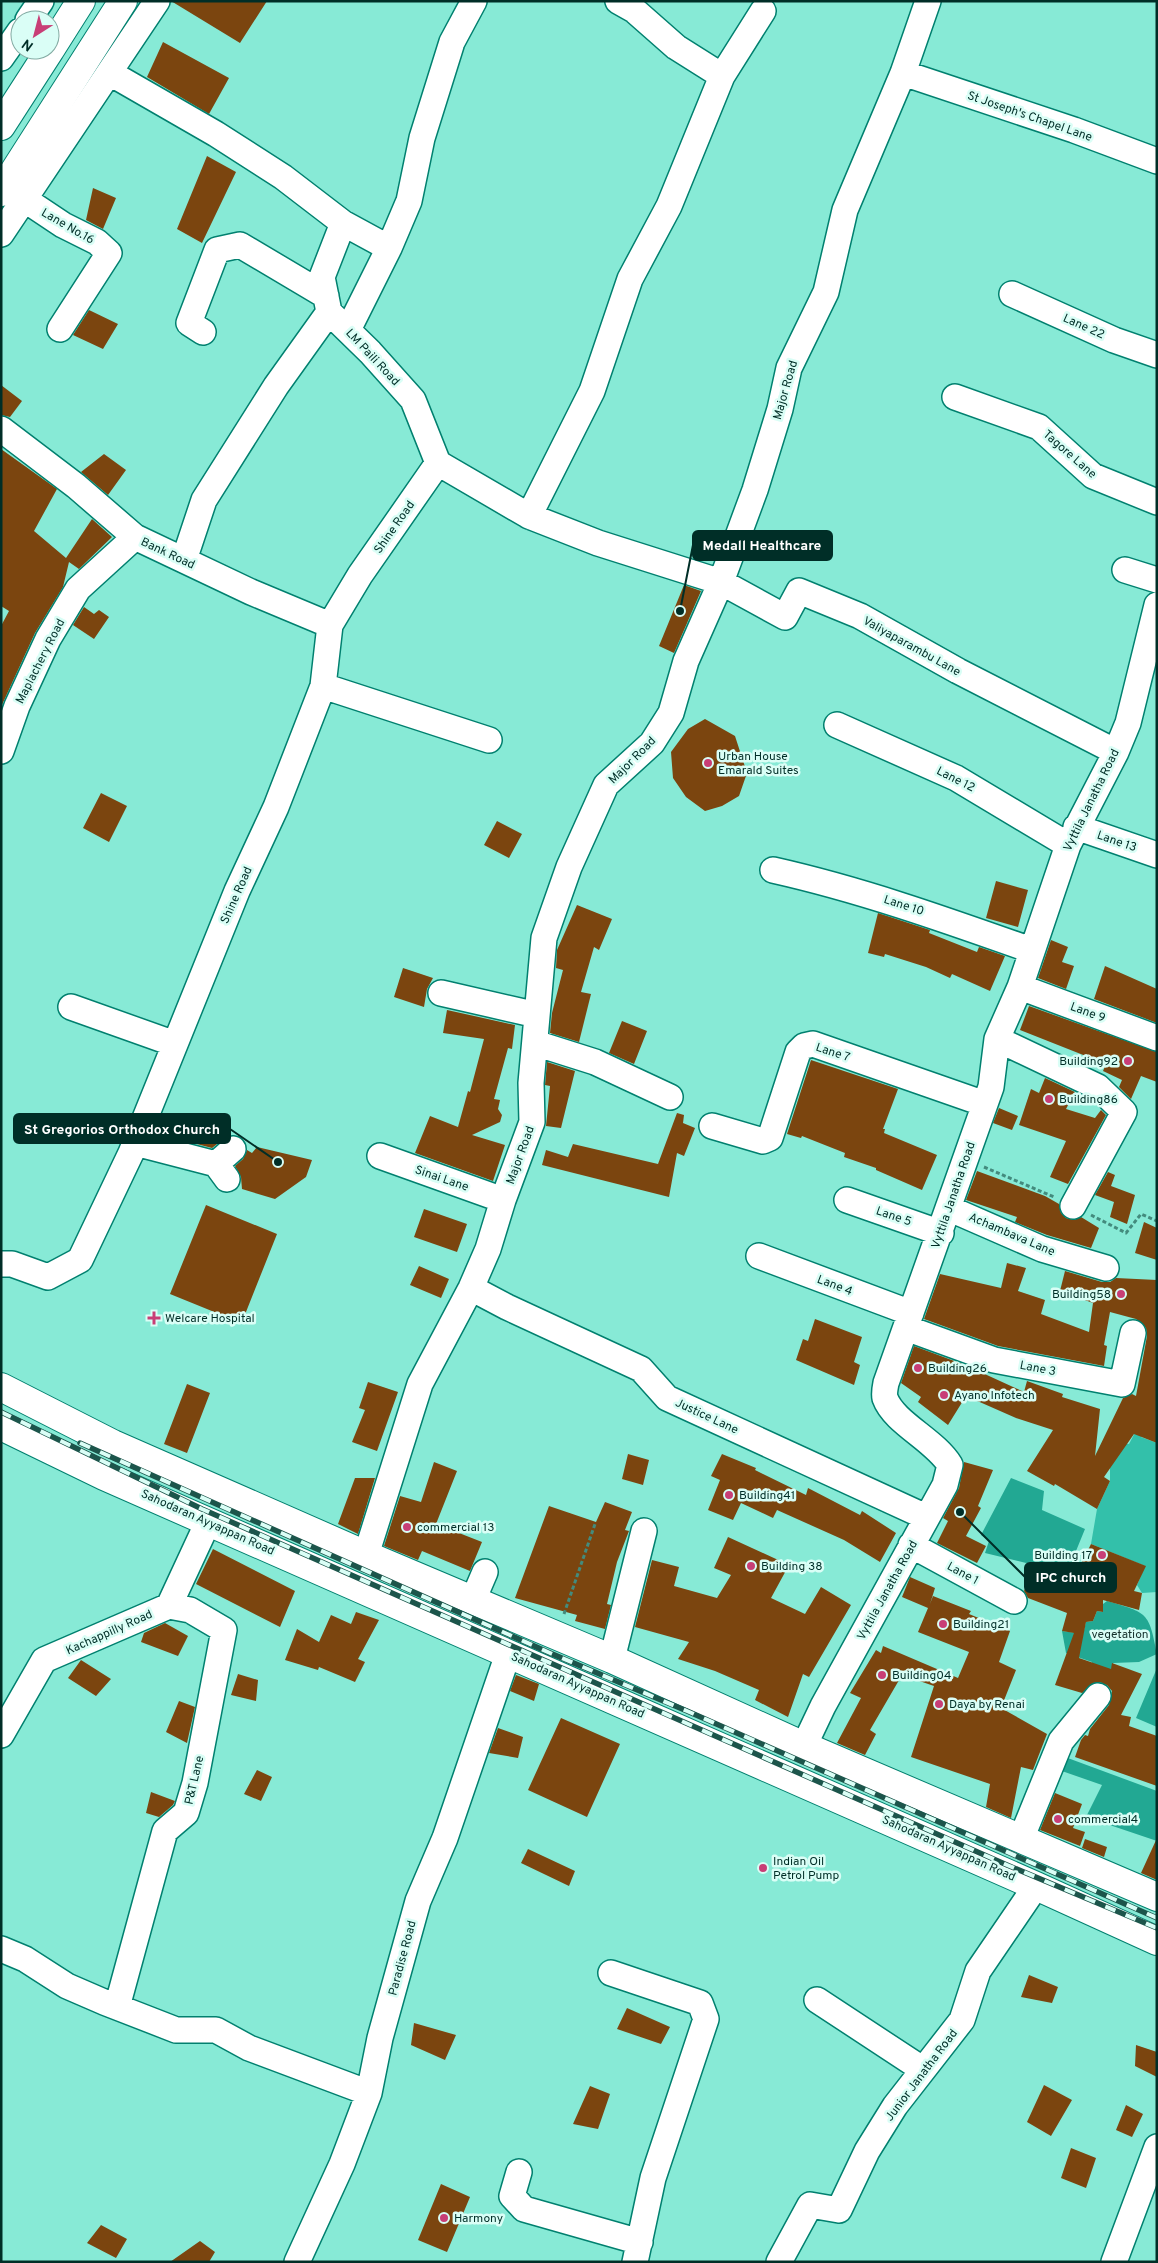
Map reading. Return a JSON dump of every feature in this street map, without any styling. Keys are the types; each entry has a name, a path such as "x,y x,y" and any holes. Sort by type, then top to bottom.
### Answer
{"main road":[{"path":"60,34 81,1"},
{"path":"13,196 123,1"},
{"path":"1,126 44,60"},
{"path":"4,1395 366,1556 612,1659 804,1746 1157,1897"},
{"name":"Sahodaran Ayyappan Road","path":"1,1426 104,1476 1157,1941"}],"street":[{"path":"1,234 13,196 110,73 158,1"},
{"path":"348,330 389,248 408,201 422,138 452,42 474,1"},
{"path":"618,1 634,10 676,47 722,76"},
{"name":"Major Road","path":"366,1556 420,1384 471,1288 488,1249 503,1200 532,1122 531,1083 544,938 569,867 606,785 652,743 672,713 686,661 721,582 755,490 780,409 788,368 826,292 845,210 902,73 928,1"},
{"path":"529,516 592,391 630,279 669,206 722,76 764,11"},
{"path":"1,58 10,45"},
{"path":"110,73 216,134 283,177 343,223 389,248"},
{"name":"St Joseph's Chapel Lane","path":"902,73 1074,130 1157,161"},
{"name":"Lane No.16","path":"13,196 97,242 110,253 60,329"},
{"path":"184,560 204,500 327,304 322,277 343,223"},
{"name":"LM Paili Road","path":"203,332 189,323 217,250 240,244 327,304 348,330 413,400 438,463"},
{"name":"Lane 22","path":"1012,294 1114,340 1157,355"},
{"name":"Tagore Lane","path":"955,396 1039,427 1093,476 1157,502"},
{"name":"Bank Road","path":"1,429 76,486 135,537 330,625"},
{"path":"438,463 529,516 598,543 721,582"},
{"name":"Shine Road","path":"1,1264 12,1264 48,1277 80,1260 135,1143 237,891 276,807 323,686 330,625 360,575 438,463"},
{"name":"Maplachery Road","path":"1,751 17,706 48,639 78,589 135,537"},
{"path":"1125,570 1157,580"},
{"name":"Valiyaparambu Lane","path":"721,582 785,617 798,591 860,616 958,671 1116,752"},
{"name":"Vyttila Janatha Road","path":"804,1746 823,1706 945,1485 950,1465 943,1452 891,1410 885,1396 886,1383 991,1087 997,1038 1020,987 1031,950 1072,836 1116,752 1128,723 1151,644 1157,605"},
{"path":"323,686 489,740"},
{"name":"Lane 12","path":"837,725 956,778 1072,836"},
{"name":"Lane 13","path":"1072,836 1157,855"},
{"name":"Lane 10","path":"774,870 836,884 901,904 1031,950"},
{"name":"Lane 9","path":"1020,987 1157,1038"},
{"path":"441,993 537,1015"},
{"path":"71,1007 175,1044"},
{"path":"997,1038 1098,1087 1124,1112 1074,1206"},
{"path":"535,1043 596,1062 670,1097"},
{"name":"Lane 7","path":"712,1126 763,1141 770,1138 798,1052 804,1046 813,1044 985,1104"},
{"path":"135,1143 226,1164"},
{"name":"Sinai Lane","path":"380,1156 503,1200"},
{"name":"Lane 5","path":"847,1200 941,1232"},
{"name":"Achambava Lane","path":"948,1208 1042,1249 1106,1268"},
{"name":"Lane 4","path":"760,1256 908,1321"},
{"name":"Justice Lane","path":"471,1288 507,1307 641,1369 667,1398 926,1517"},
{"name":"Lane 3","path":"908,1321 994,1360 1122,1384 1133,1333"},
{"path":"169,1606 208,1522"},
{"path":"612,1659 644,1532"},
{"name":"Lane 1","path":"911,1545 1014,1600"},
{"path":"473,1600 485,1572"},
{"name":"Kachappilly Road","path":"1,1735 44,1660 169,1606"},
{"name":"P&T Lane","path":"117,2007 165,1831 186,1813 195,1783 224,1630 190,1610 169,1606"},
{"name":"Paradise Road","path":"297,2262 342,2164 369,2093 380,2038 418,1901 445,1838 508,1654"},
{"path":"1021,1839 1061,1741 1098,1696"},
{"name":"Junior Janatha Road","path":"779,2262 810,2205 839,2210 867,2151 922,2069 962,2020 978,1971 1036,1886"},
{"path":"1,1949 37,1966 66,1986 117,2007 176,2030 216,2030 249,2048 369,2093"},
{"path":"519,2172 512,2196 524,2209 637,2252 653,2178 706,2019 700,2003 611,1973"},
{"path":"817,2000 922,2069"},
{"path":"1114,2262 1151,2178 1157,2147"}],"path":[{"path":"557,1636 595,1524"}],"green space":[{"name":"vegetation","path":"1151,1402 1141,1437 1157,1443 1157,1592 1142,1593 1137,1585 1145,1566 1091,1544 1097,1509 1110,1481 1110,1441 1129,1444"},
{"path":"1011,1478 1044,1491 1042,1510 1085,1529 1067,1573 985,1553 989,1541 981,1535"},
{"name":"vegetation","path":"1107,1601 1131,1608 1144,1616 1152,1630 1157,1654 1139,1662 1113,1663 1106,1691 1082,1693 1092,1662 1066,1653 1062,1631 1083,1634 1086,1622 1093,1621 1097,1611 1103,1612 1103,1604"},
{"path":"1157,1668 1157,1727 1136,1718"},
{"path":"1065,1757 1157,1791 1157,1841 1086,1817 1102,1785 1059,1770"}],"building":[{"path":"171,1 267,1 240,43"},
{"path":"163,42 229,78 209,114 147,77"},
{"path":"207,156 236,172 202,243 177,229"},
{"path":"93,188 116,198 103,229 86,220"},
{"path":"89,310 118,324 103,349 73,335"},
{"path":"1,385 22,401 10,417 1,415"},
{"path":"1,449 57,489 34,531 66,558 92,519 112,537 79,569 69,562 63,587 35,633 1,707 1,626 9,611 1,606"},
{"path":"104,454 126,470 108,495 81,472"},
{"path":"684,585 701,591 674,653 659,646"},
{"path":"84,607 94,614 99,610 109,617 94,639 73,625"},
{"name":"Urban House Emarald Suites","path":"705,719 735,736 747,773 739,796 722,806 705,811 686,797 673,778 671,752 688,729"},
{"path":"101,793 127,806 109,842 83,828"},
{"path":"497,821 522,834 509,858 484,845"},
{"path":"996,881 1028,890 1018,927 986,918"},
{"path":"577,905 612,919 599,950 594,947 581,992 591,994 579,1042 550,1033 552,1013 563,970 556,968 557,950"},
{"path":"878,913 930,930 929,933 977,952 979,947 1005,956 990,991 952,974 950,978 926,967 885,954 884,957 868,953"},
{"path":"1051,940 1068,947 1062,962 1074,966 1066,989 1038,978"},
{"path":"1105,966 1157,989 1157,1023 1094,999"},
{"path":"403,968 433,978 427,989 424,1007 394,997"},
{"path":"1029,1006 1157,1052 1157,1082 1141,1076 1131,1099 1119,1087 1122,1080 1103,1071 1106,1064 1020,1030"},
{"path":"447,1010 515,1025 512,1049 508,1048 494,1099 500,1100 498,1109 502,1115 500,1122 472,1135 505,1145 493,1181 415,1153 430,1116 458,1127 468,1091 470,1092 484,1039 443,1033"},
{"path":"622,1021 647,1031 634,1064 609,1053"},
{"path":"811,1060 898,1089 883,1129 885,1129 884,1133 937,1155 922,1190 876,1170 876,1168 844,1157 845,1153 802,1136 801,1138 787,1134"},
{"path":"547,1062 575,1071 561,1128 546,1126 550,1086 545,1085"},
{"path":"1045,1078 1075,1092 1066,1109 1095,1118 1101,1110 1106,1115 1068,1184 1050,1177 1066,1141 1019,1125 1031,1089 1039,1093"},
{"path":"999,1108 1018,1116 1012,1130 993,1123"},
{"path":"677,1113 684,1115 683,1123 695,1128 684,1156 677,1153 669,1197 542,1165 546,1150 568,1157 573,1144 658,1164"},
{"path":"157,1128 221,1141 212,1148 155,1133"},
{"path":"257,1147 312,1160 306,1177 275,1199 242,1189 241,1177 235,1166 243,1159 247,1150 252,1153"},
{"path":"977,1171 1045,1196 1059,1204 1061,1213 1066,1218 1074,1220 1081,1217 1099,1228 1091,1248 1047,1235 1015,1222 1017,1217 966,1200"},
{"path":"1108,1172 1115,1175 1111,1186 1135,1195 1127,1224 1110,1217 1114,1202 1095,1195"},
{"path":"206,1205 277,1234 244,1317 237,1314 234,1320 170,1294"},
{"path":"424,1209 467,1224 457,1252 414,1237"},
{"path":"1144,1222 1157,1228 1157,1260 1135,1253"},
{"path":"1007,1263 1026,1268 1018,1291 1045,1300 1041,1314 1089,1332 1093,1303 1060,1291 1065,1271 1102,1282 1110,1282 1116,1278 1157,1280 1157,1443 1134,1434 1104,1477 1110,1481 1097,1509 1055,1484 1054,1486 1027,1471 1053,1430 1016,1418 966,1396 948,1425 918,1402 921,1397 901,1383 914,1346 965,1365 1024,1392 1027,1381 1063,1394 1062,1397 1100,1409 1095,1456 1123,1398 1132,1394 1136,1396 1147,1336 1146,1328 1136,1319 1110,1312 1104,1345 1107,1346 1104,1366 998,1346 924,1319 940,1274 1001,1288"},
{"path":"419,1266 449,1279 441,1298 410,1285"},
{"path":"815,1319 862,1337 854,1362 860,1365 854,1385 796,1360 803,1339 808,1341"},
{"path":"368,1382 398,1392 377,1451 352,1442 365,1410 359,1408"},
{"path":"187,1384 210,1393 187,1453 164,1444"},
{"path":"628,1454 649,1460 643,1485 622,1479"},
{"path":"722,1454 756,1468 755,1470 806,1495 808,1488 860,1515 862,1511 896,1533 880,1562 844,1540 777,1510 773,1518 741,1503 733,1520 708,1510 720,1480 711,1476"},
{"path":"434,1462 457,1471 436,1524 482,1542 470,1571 422,1551 418,1560 384,1546 400,1496 421,1502"},
{"path":"964,1462 993,1470 978,1506 981,1508 966,1536 986,1546 977,1563 937,1543 948,1521 943,1518 959,1488"},
{"path":"355,1478 375,1478 358,1534 338,1524"},
{"path":"605,1502 632,1512 625,1530 629,1531 617,1562 607,1604 611,1605 605,1629 575,1621 577,1615 515,1598 549,1506 596,1522"},
{"path":"728,1537 789,1565 771,1598 805,1614 821,1587 851,1605 809,1677 803,1674 788,1717 755,1700 759,1690 715,1671 678,1659 689,1642 635,1627 652,1560 679,1567 674,1586 717,1598 731,1575 714,1568"},
{"path":"1091,1544 1146,1566 1134,1591 1142,1593 1139,1610 1103,1600 1103,1612 1097,1611 1093,1621 1086,1622 1079,1658 1111,1669 1112,1663 1142,1674 1121,1715 1131,1717 1129,1726 1157,1736 1157,1786 1075,1757 1081,1740 1085,1735 1088,1736 1090,1729 1109,1705 1112,1691 1107,1685 1100,1682 1093,1683 1082,1693 1055,1685 1074,1633 1062,1631 1067,1613 1028,1598 1024,1591 1034,1564 1073,1580"},
{"path":"213,1549 295,1591 280,1627 196,1584"},
{"path":"910,1577 935,1588 930,1604 933,1596 971,1611 969,1614 1010,1631 999,1662 1016,1670 1001,1708 1047,1734 1033,1770 1021,1767 1011,1818 986,1807 990,1784 911,1757 934,1686 902,1675 870,1730 876,1734 865,1755 837,1743 861,1698 850,1693 876,1650 881,1653 883,1646 958,1678 969,1652 918,1632 928,1608 902,1597"},
{"path":"356,1612 379,1620 358,1659 365,1662 355,1682 319,1667 318,1670 285,1660 297,1629 319,1642 331,1615 351,1624"},
{"path":"165,1623 188,1636 178,1656 141,1642 144,1633"},
{"path":"81,1660 111,1679 96,1696 68,1678"},
{"path":"238,1674 258,1680 256,1701 231,1695"},
{"path":"516,1675 539,1684 534,1701 510,1691"},
{"path":"179,1701 195,1707 187,1743 166,1732"},
{"path":"561,1718 620,1744 587,1817 528,1790"},
{"path":"498,1728 523,1737 518,1758 489,1753"},
{"path":"257,1770 272,1777 261,1801 244,1794"},
{"path":"151,1792 175,1801 159,1817 146,1813"},
{"name":"commercial4","path":"1055,1793 1082,1804 1073,1828 1085,1832 1080,1846 1040,1830"},
{"path":"1157,1838 1157,1880 1141,1873"},
{"path":"1085,1839 1107,1847 1104,1857 1082,1848"},
{"path":"528,1849 575,1871 569,1886 521,1863"},
{"path":"1029,1975 1058,1987 1052,2003 1021,1997"},
{"path":"627,2008 670,2027 661,2044 617,2029"},
{"path":"414,2023 456,2035 445,2060 411,2045"},
{"path":"1136,2045 1157,2052 1157,2077 1135,2066"},
{"path":"1044,2085 1072,2100 1051,2136 1027,2122"},
{"path":"590,2086 610,2094 598,2129 573,2124"},
{"path":"1126,2105 1143,2114 1132,2137 1116,2130"},
{"path":"1071,2148 1096,2158 1086,2188 1061,2178"},
{"name":"Harmony","path":"441,2184 470,2197 447,2252 418,2240"},
{"path":"101,2225 127,2239 116,2258 87,2243"},
{"path":"200,2241 215,2252 209,2262 170,2262"}],"railway":[{"path":"1,1412 202,1509 1007,1865 1157,1928"},
{"path":"80,1443 550,1653 687,1711 1157,1918"}],"place":[{"name":"Medall Healthcare","path":"680,611"},
{"name":"Urban House Emarald Suites","path":"708,763"},
{"name":"Building92","path":"1128,1061"},
{"name":"Building86","path":"1049,1099"},
{"name":"St Gregorios Orthodox Church","path":"278,1162"},
{"name":"Building58","path":"1121,1294"},
{"name":"Welcare Hospital","path":"154,1318"},
{"name":"Building26","path":"918,1368"},
{"name":"Ayano Infotech","path":"944,1395"},
{"name":"Building41","path":"729,1495"},
{"name":"IPC church","path":"960,1512"},
{"name":"commercial 13","path":"407,1527"},
{"name":"Building 17","path":"1102,1555"},
{"name":"Building 38","path":"751,1566"},
{"name":"Building21","path":"943,1624"},
{"name":"Building04","path":"882,1675"},
{"name":"Daya by Renai","path":"939,1704"},
{"name":"commercial4","path":"1058,1819"},
{"name":"Indian Oil Petrol Pump","path":"763,1868"},
{"name":"Harmony","path":"444,2218"}]}
